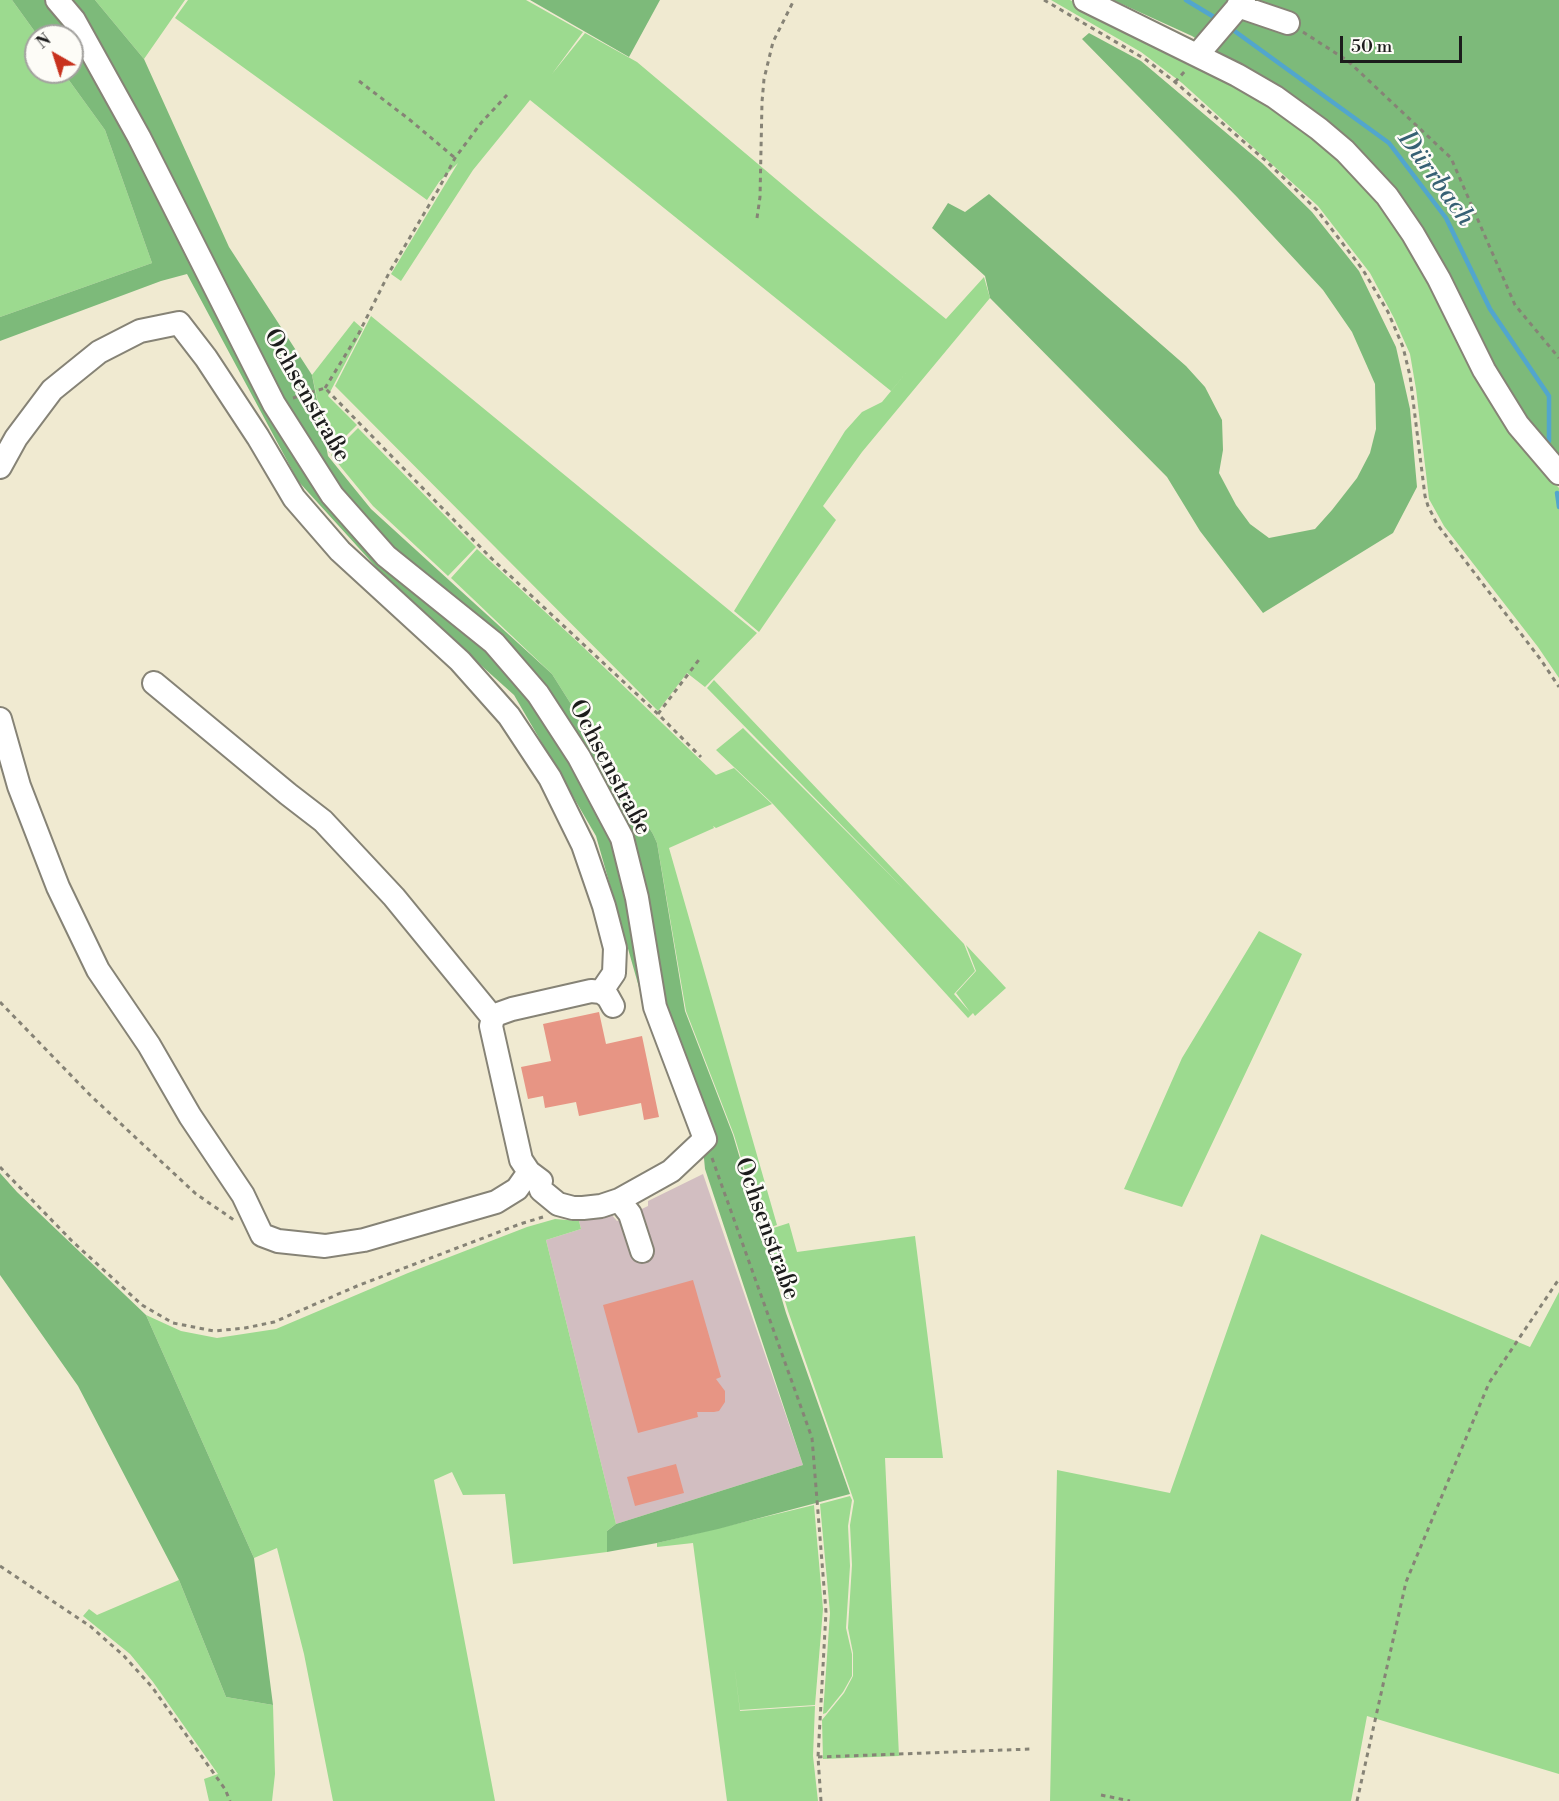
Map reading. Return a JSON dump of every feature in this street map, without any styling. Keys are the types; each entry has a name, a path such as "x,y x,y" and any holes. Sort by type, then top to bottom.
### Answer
{"street":[{"name":"Ochsenstraße","path":"57,0 74,20 139,137 274,404 332,495 386,556 494,643 538,694 579,758 622,838 637,898 655,1007 705,1139"},
{"path":"1085,0 1198,54 1275,97 1320,129 1345,151 1367,173 1398,212 1428,257 1484,370 1518,425 1559,473"},
{"path":"1198,54 1241,3 1288,23"},
{"path":"0,467 16,438 52,390 99,352 140,331 178,323 206,358 258,437 294,498 340,551 460,661 509,716 550,778 583,845 604,906 615,948 614,973 607,999 591,992 512,1009 493,1018 491,1026 521,1160 534,1176 541,1190 551,1199 573,1208 601,1206 619,1200 670,1171 705,1139"},
{"path":"154,683 323,821 394,897 493,1018"},
{"path":"0,719 18,786 58,886 98,970 149,1045 190,1116 243,1195 262,1235 278,1241 325,1246 364,1240 496,1202 534,1176"},
{"path":"619,1200 630,1214 642,1251"}],"path":[{"path":"757,218 765,79 773,42 794,0"},
{"path":"1044,0 1145,59 1175,82 1266,160 1317,210 1364,270 1388,312 1403,347 1410,376 1428,506 1437,524 1559,687"},
{"path":"1288,23 1347,61 1451,158 1515,304 1559,358"},
{"path":"359,81 455,158"},
{"path":"274,404 325,388 359,333 390,271 455,158 481,123 507,94"},
{"path":"325,388 490,556 701,757"},
{"path":"658,714 701,657"},
{"path":"0,1002 90,1095 196,1194 230,1218 262,1235"},
{"name":"Ochsenstraße","path":"705,1139 812,1438 826,1612 818,1757 820,1801"},
{"path":"0,1167 72,1240 142,1305 173,1323 214,1331 274,1322 357,1286 520,1224 573,1208"},
{"path":"1356,1801 1406,1582 1489,1383 1559,1279"},
{"path":"0,1566 90,1626 124,1656 159,1696 225,1790 230,1801"},
{"path":"818,1757 1032,1749"},
{"path":"1101,1795 1130,1801"}],"shaded area":[{"path":"703,1174 803,1465 616,1524 546,1240 581,1229 579,1221 611,1214 617,1221 648,1206 648,1201"}],"green space":[{"path":"0,0 12,0 29,24 24,24 24,84 72,84 105,130 152,263 0,317"},
{"path":"12,0 95,0 144,59 229,247 312,375 328,456 371,509 552,674 653,834 657,843 685,1011 733,1135 786,1313 850,1494 718,1529 607,1552 607,1531 616,1524 803,1465 705,1169 698,1095 644,1005 596,836 514,695 396,589 298,481 187,274 161,281 0,341 0,317 152,263 105,130 72,84 84,84 84,24 29,24"},
{"path":"95,0 185,0 144,59"},
{"path":"188,0 526,0 583,32 552,74 585,33 637,62 946,319 984,277 990,298 862,452 823,506 836,520 759,632 734,611 845,431 862,412 882,402 915,362 891,391 530,100 473,170 401,281 391,274 458,163 439,182 427,200 175,18"},
{"path":"530,0 660,0 629,57"},
{"path":"1051,0 1070,0 1198,62 1287,114 1354,171 1409,239 1516,439 1559,488 1559,678 1538,647 1444,526 1429,499 1410,354 1370,273 1318,206 1182,83 1141,52"},
{"path":"1113,0 1559,0 1559,461 1533,434 1486,359 1445,274 1306,110 1192,36"},
{"path":"1089,33 1141,61 1262,163 1312,212 1359,271 1396,347 1410,409 1417,487 1393,533 1263,613 1200,531 1167,477 990,298 985,276 932,228 948,203 965,212 989,194 1186,366 1205,387 1222,420 1223,450 1219,473 1236,505 1250,524 1269,538 1315,529 1332,510 1357,478 1370,453 1376,429 1375,384 1352,332 1323,290 1237,197 1082,39"},
{"path":"371,316 757,633 705,687 687,673 658,711 335,386"},
{"path":"354,321 363,329 328,396 357,425 329,453 312,375"},
{"path":"358,428 476,547 448,576 373,506 331,455"},
{"path":"477,549 716,775 734,768 772,804 716,828 713,826 714,828 669,848 777,1225 763,1230 734,1135 686,1011 657,843 552,674 451,578"},
{"path":"714,680 964,944 975,971 954,994 970,1012 956,993 976,971 966,945 1006,988 975,1016 973,1013 968,1018 773,804 716,750 743,728 903,888 707,688"},
{"path":"1259,931 1302,954 1182,1207 1124,1189 1182,1058"},
{"path":"0,1173 146,1315 254,1558 273,1705 226,1697 179,1580 78,1386 0,1275"},
{"path":"555,1219 579,1221 581,1229 546,1240 616,1524 607,1531 607,1552 513,1564 505,1494 463,1495 452,1472 434,1480 495,1801 333,1801 304,1654 277,1548 254,1558 146,1315 181,1331 217,1338 276,1329 408,1273 527,1227"},
{"path":"789,1223 797,1252 915,1236 943,1458 885,1458 899,1756 823,1759 822,1720 844,1693 853,1676 853,1653 848,1628 852,1565 850,1525 854,1501 788,1311 764,1231"},
{"path":"1261,1234 1530,1347 1559,1292 1559,1774 1367,1716 1351,1801 1050,1801 1057,1470 1170,1493"},
{"path":"850,1496 852,1500 848,1526 850,1566 846,1628 852,1654 852,1676 843,1692 823,1714 830,1613 820,1504"},
{"path":"814,1505 823,1609 815,1705 740,1710 734,1663 740,1711 815,1706 813,1756 818,1801 727,1801 693,1543 657,1547 657,1543"},
{"path":"179,1580 226,1697 273,1705 275,1774 272,1801 209,1801 204,1779 218,1774 153,1682 130,1654 83,1616 89,1609 97,1615"}],"building":[{"path":"599,1012 606,1044 642,1036 659,1117 644,1120 641,1103 579,1116 576,1102 545,1108 543,1096 528,1099 521,1067 551,1061 543,1024"},
{"path":"693,1280 721,1377 716,1379 725,1391 725,1402 719,1411 697,1412 698,1417 638,1433 603,1305"},
{"path":"676,1464 684,1493 635,1506 627,1477"}],"waterway":[{"name":"Dürrbach","path":"1186,0 1219,20"},
{"name":"Dürrbach","path":"1229,27 1389,143 1446,218 1490,309 1549,396 1549,441"},
{"name":"Dürrbach","path":"1557,493 1559,507"}]}
